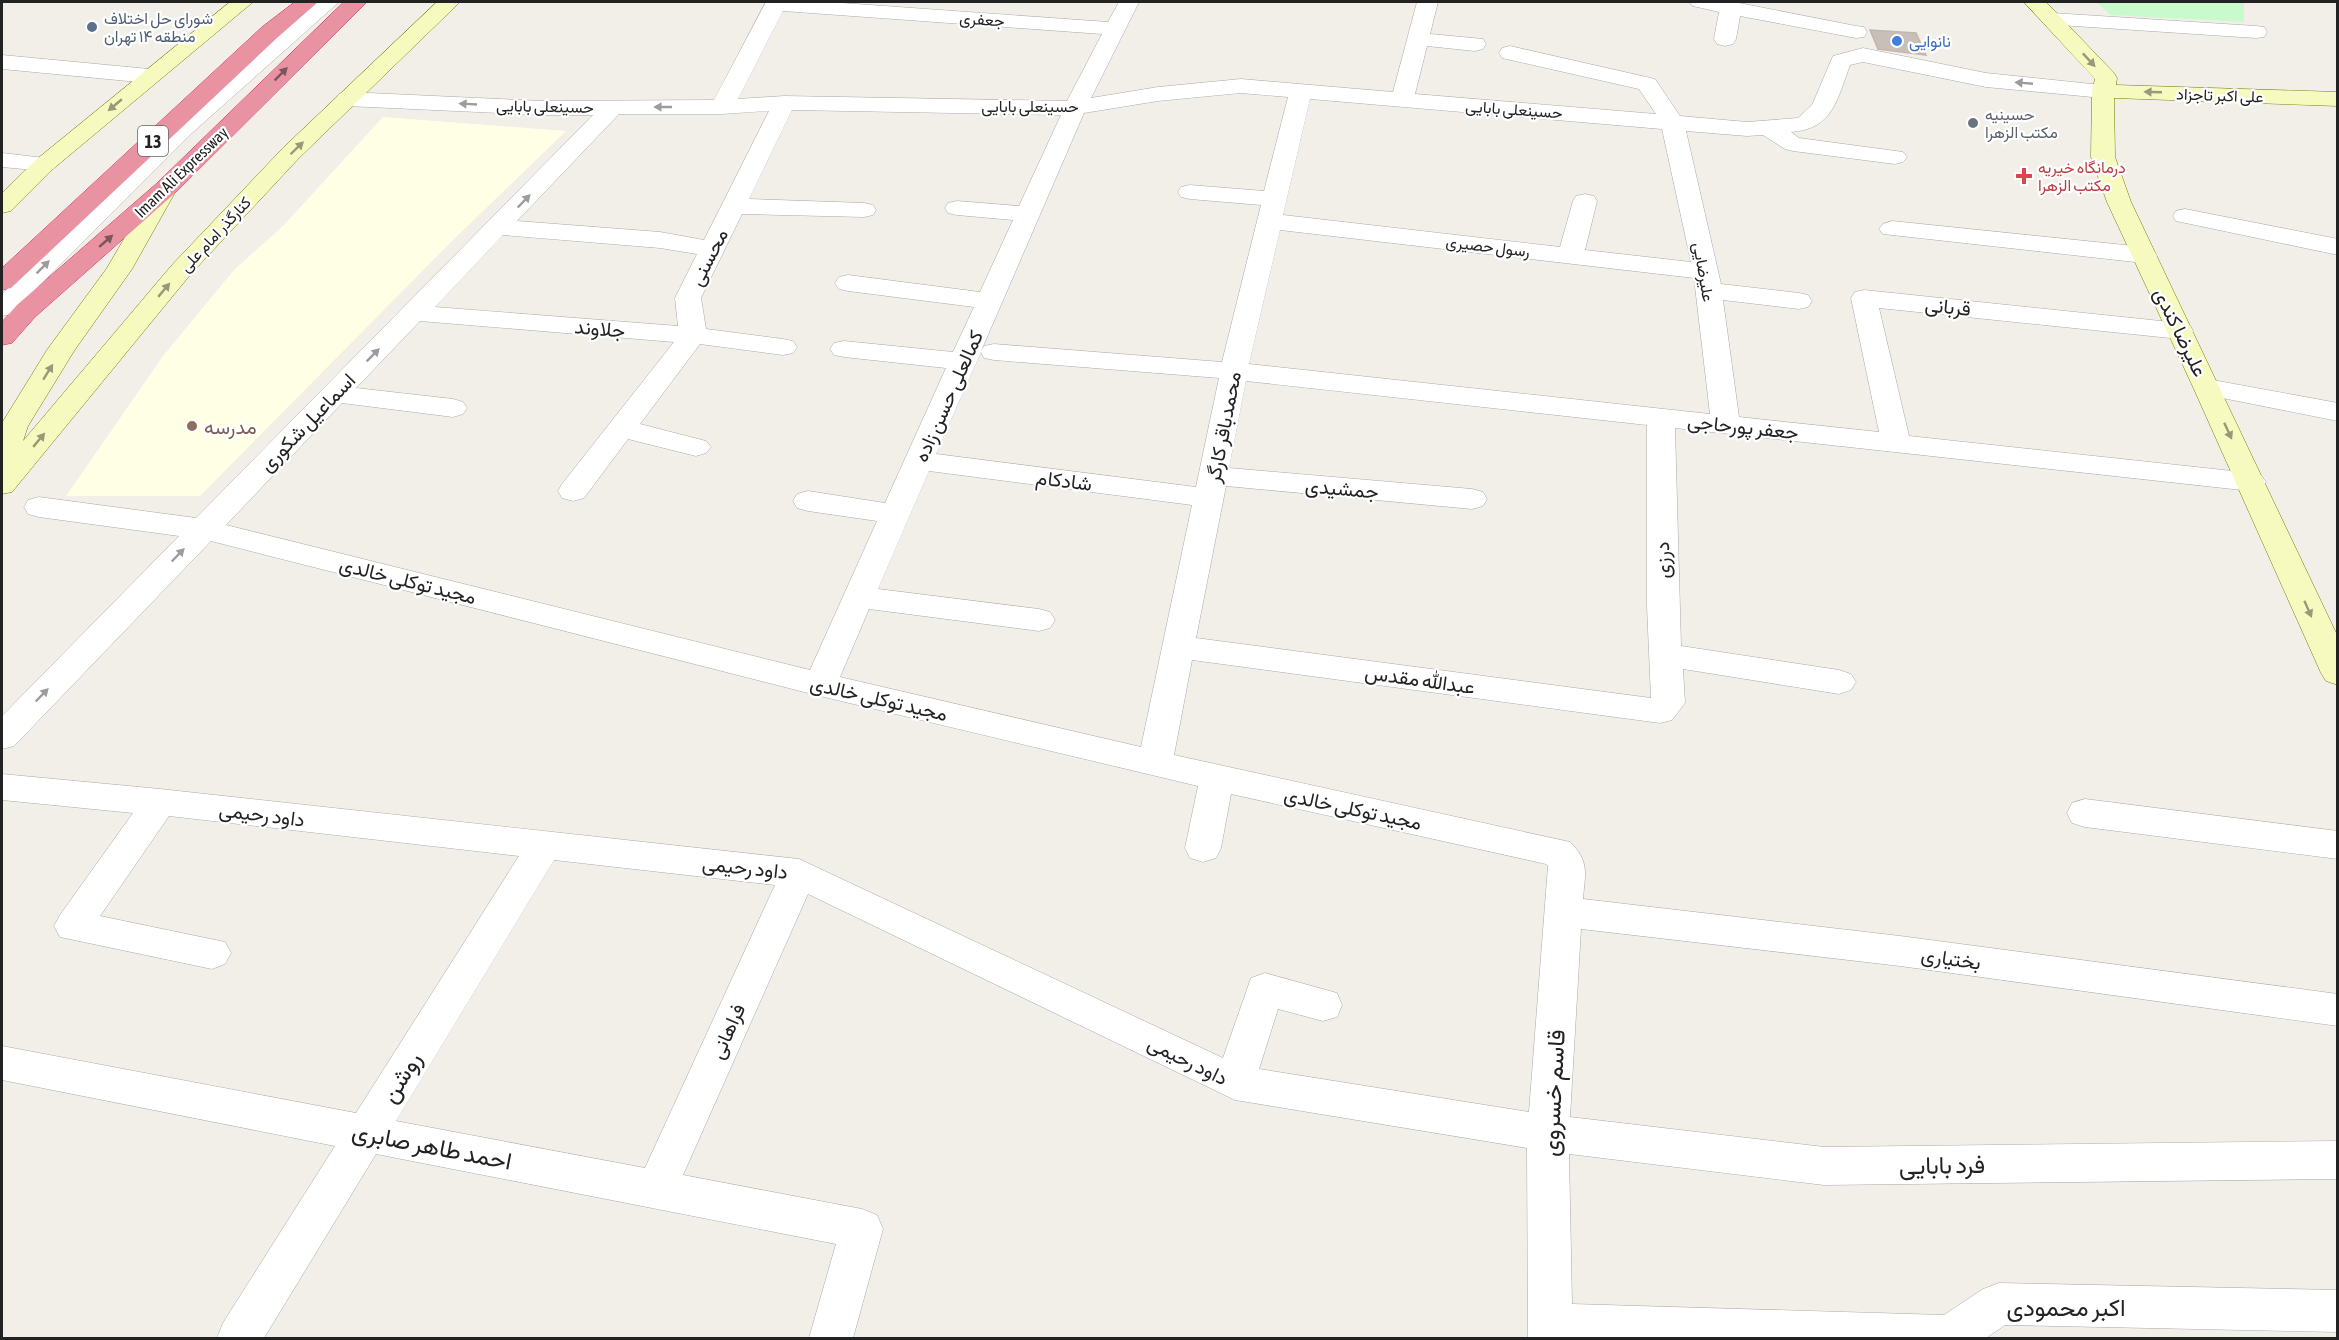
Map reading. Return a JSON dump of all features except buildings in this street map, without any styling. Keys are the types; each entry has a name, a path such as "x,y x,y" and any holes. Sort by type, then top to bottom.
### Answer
{"highway":[{"name":"13","path":"2,282 270,32 307,2"},
{"name":"Imam Ali Expressway","path":"2,337 26,311 165,189 356,2"}],"main road":[{"path":"2,206 45,164 149,76 242,2"},
{"name":"کنارگذر امام علی","path":"2,485 181,270 291,153 449,2"},
{"name":"علیرضا کندی","path":"2044,10 2106,78 2103,91 2103,157 2119,202 2251,482 2337,673"},
{"name":"علی اکبر تاجزاد","path":"2103,91 2337,99"},
{"path":"2,460 14,426 61,350 119,269 165,189"}],"street":[{"path":"2,308 184,128 328,2"},
{"name":"کمالعلی حسن زاده","path":"820,684 1075,108 1130,2"},
{"path":"1402,101 1428,2"},
{"path":"1700,2 1856,32"},
{"path":"722,107 776,3"},
{"name":"جعفری","path":"776,3 1115,29"},
{"path":"1725,39 1731,8"},
{"path":"1835,9 1856,32 1863,55"},
{"path":"2044,10 2256,32"},
{"path":"1418,39 1474,44"},
{"path":"1510,53 1647,84 1672,121"},
{"path":"1756,128 1805,124 1822,108 1841,61 1863,55 1986,80 2103,91"},
{"path":"2,62 149,76"},
{"name":"حسینعلی بابایی","path":"347,99 543,108 722,107 784,103 1075,108 1158,94 1241,86 1402,101 1756,128"},
{"name":"محمدباقر کارگر","path":"1155,763 1234,371 1300,92"},
{"name":"محسنی","path":"693,335 688,298 784,103"},
{"name":"اسماعیل شکوری","path":"2,737 613,107"},
{"name":"علیرضایی","path":"1672,121 1707,281 1726,424"},
{"path":"1756,128 1793,144 1895,157"},
{"path":"2,160 45,164"},
{"name":"رسول حصیری","path":"1190,192 1272,210 1571,256 1707,281 1799,301"},
{"path":"1571,256 1585,201"},
{"path":"734,206 864,210"},
{"path":"957,208 1028,214"},
{"path":"2185,216 2337,247"},
{"path":"499,227 660,240 712,249"},
{"path":"1892,229 2144,255"},
{"path":"848,283 990,301"},
{"name":"قربانی","path":"1896,443 1864,298 2180,331"},
{"name":"جلاوند","path":"415,313 693,335 783,347"},
{"path":"573,491 693,335"},
{"path":"844,349 963,361"},
{"name":"جعفر پورحاجی","path":"994,352 1234,371 2251,482"},
{"path":"2207,387 2337,412"},
{"path":"333,394 453,408"},
{"name":"درزی","path":"1661,418 1663,606 1666,655 1664,707"},
{"path":"622,428 696,447"},
{"name":"شادکام","path":"919,461 1211,487"},
{"name":"جمشیدی","path":"1211,487 1472,499"},
{"path":"808,501 896,514"},
{"name":"مجید توکلی خالدی","path":"39,507 204,529 820,684 1217,778 1557,852"},
{"path":"859,597 1039,620"},
{"name":"عبدالله مقدس","path":"1179,647 1664,707"},
{"path":"1666,655 1839,682"},
{"path":"1203,848 1217,778"},
{"name":"داود رحیمی","path":"2,788 160,802 799,873 1235,1083 1548,1133"},
{"path":"160,802 73,926 212,953"},
{"path":"2085,813 2337,845"},
{"name":"روشن","path":"238,1338 544,846"},
{"name":"قاسم خسروی","path":"1551,1332 1548,1133 1567,862 1557,852"},
{"name":"فراهانی","path":"656,1189 799,873"},
{"name":"بختیاری","path":"1565,912 1900,951 2337,1010"},
{"path":"1235,1083 1265,989 1323,1005"},
{"name":"احمد طاهر صابری","path":"2,1063 862,1229 831,1338"},
{"name":"فرد بابایی","path":"1548,1133 1824,1166 2337,1160"},
{"name":"اکبر محمودی","path":"1551,1332 1950,1337 1999,1304 2337,1311"}],"shaded area":[{"name":"مدرسه","path":"383,117 566,131 452,241 200,496 66,496 163,356 234,270 283,226"}],"green space":[{"path":"2096,2 2244,2 2244,22 2111,15"}],"place":[{"name":"شورای حل اختلاف منطقه ۱۴ تهران","path":"92,27"},
{"name":"نانوایی","path":"1897,41"},
{"name":"حسینیه مکتب الزهرا","path":"1973,123"},
{"name":"درمانگاه خیریه مکتب الزهرا","path":"2024,176"},
{"name":"مدرسه","path":"192,426"}]}
